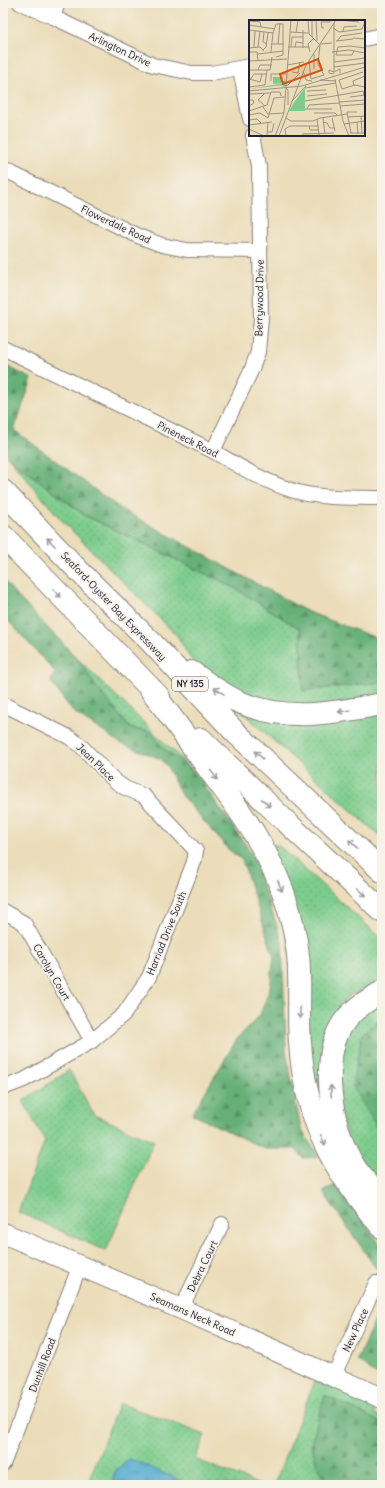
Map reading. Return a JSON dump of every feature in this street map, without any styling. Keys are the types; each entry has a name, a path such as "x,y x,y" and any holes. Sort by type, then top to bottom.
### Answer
{"highway":[{"name":"Seaford-Oyster Bay Expressway","path":"3,491 78,570 151,642 235,732 382,871"},
{"name":"NY 135","path":"3,536 149,687 281,817 382,911"},
{"path":"151,642 224,694 237,701 261,710 275,713 307,715 325,714 382,704"},
{"path":"149,687 234,802 256,837 274,871 288,906 296,938 299,972 300,1041 303,1077 310,1107 323,1141 342,1176 382,1227"},
{"path":"382,992 363,1002 344,1022 335,1041 331,1057 330,1094 336,1124 351,1161 367,1183 382,1199"}],"main road":[{"name":"Seamans Neck Road","path":"3,1233 80,1265 382,1398"}],"street":[{"name":"Arlington Drive","path":"20,3 53,17 153,65 192,73 211,73 245,67"},
{"path":"53,17 58,3"},
{"path":"365,39 382,35"},
{"path":"245,67 249,108"},
{"name":"Berrywood Drive","path":"213,451 251,371 258,352 261,318 259,166 253,136"},
{"name":"Flowerdale Road","path":"3,169 138,236 162,245 187,250 260,251"},
{"name":"Pineneck Road","path":"3,348 278,484 302,493 324,496 382,498"},
{"name":"Jean Place","path":"3,704 69,737 80,745 114,781 125,788 144,796 196,851"},
{"name":"Harriad Drive South","path":"3,1088 24,1080 92,1042 124,1014 149,978 194,862 196,851"},
{"name":"Carolyn Court","path":"3,911 24,923 92,1042"},
{"name":"Debra Court","path":"181,1309 222,1224"},
{"name":"Dunhill Road","path":"3,1464 80,1265"},
{"name":"New Place","path":"333,1377 376,1284"}],"green space":[{"path":"3,364 32,379 14,430 121,509 308,612 382,640 382,682 303,691 300,629 235,588 84,515 9,458 3,451"},
{"path":"9,458 84,515 235,588 300,629 303,691 382,682 382,696 317,708 262,703 207,677 190,658 178,637 63,522"},
{"path":"3,579 17,596 77,658 94,684 130,728 151,732 163,748 195,772 252,854 282,941 286,1051 301,1129 319,1157 303,1158 295,1149 265,1149 192,1114 237,1039 260,1015 270,988 274,957 242,860 228,849 181,795 167,766 161,759 120,743 73,712 51,682 55,672 3,615"},
{"path":"77,658 195,772 163,748 151,732 130,728 94,684"},
{"path":"236,707 382,709 382,838"},
{"path":"273,844 279,846 382,939 382,980 346,998 325,1035 318,1096 309,1086"},
{"path":"382,1000 382,1192 349,1144 334,1091 339,1044 359,1013"},
{"path":"382,1018 382,1139 374,1122 352,1085 362,1034"},
{"path":"69,1070 94,1115 154,1141 106,1251 18,1212 45,1141 23,1101"},
{"path":"335,1185 359,1214 382,1247 382,1277 323,1192"},
{"path":"382,1305 382,1377 372,1372 357,1360"},
{"path":"317,1375 378,1402 374,1414 382,1418 382,1423 373,1419 351,1485 274,1485"},
{"path":"325,1395 382,1423 382,1485 324,1485 311,1444"},
{"path":"119,1403 205,1435 195,1459 260,1485 87,1485"}],"water":[{"path":"130,1459 192,1485 111,1485 116,1470"}]}
